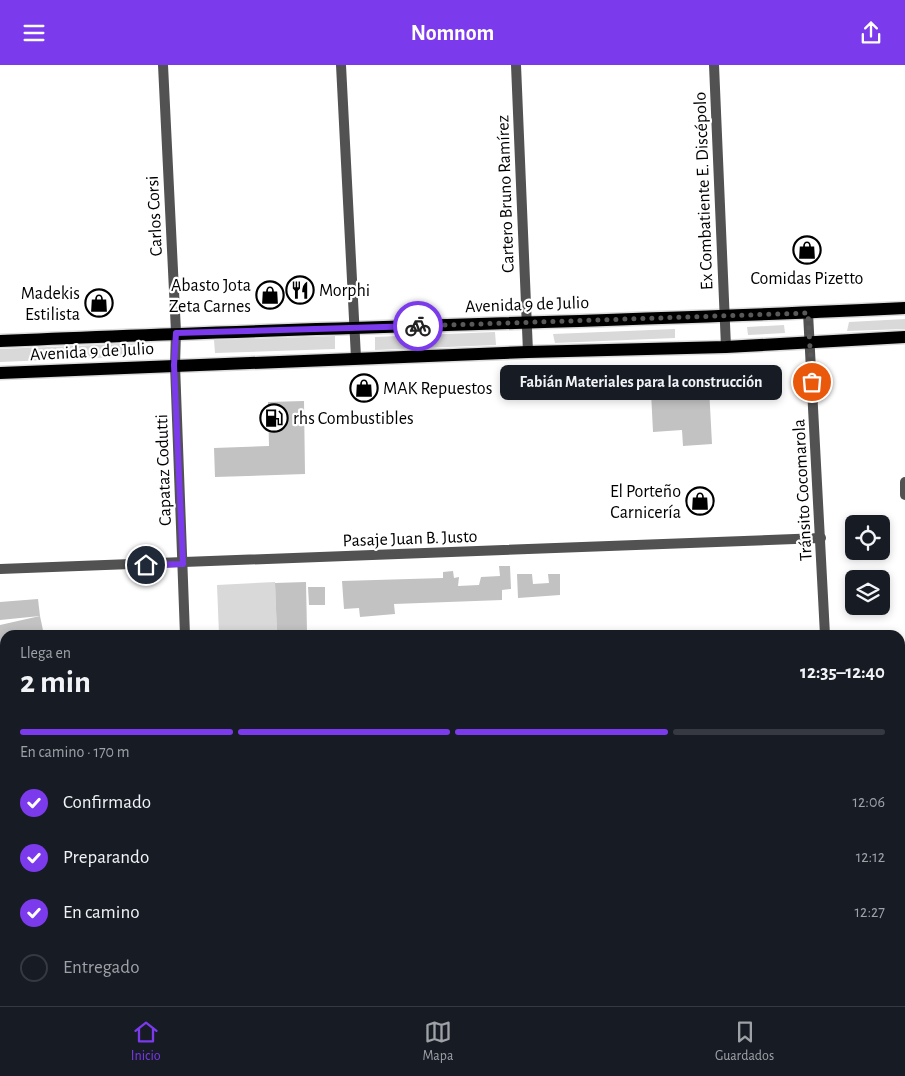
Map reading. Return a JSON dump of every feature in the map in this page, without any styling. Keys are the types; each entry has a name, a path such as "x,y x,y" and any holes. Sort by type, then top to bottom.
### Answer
{"main road":[{"name":"Avenida 9 de Julio","path":"0,341 176,333 354,329 905,308"},
{"name":"Avenida 9 de Julio","path":"0,373 356,358 726,347 905,337"}],"street":[{"name":"Carlos Corsi","path":"163,65 176,333 174,365"},
{"path":"341,65 356,358"},
{"name":"Cartero Bruno Ramírez","path":"516,65 528,352"},
{"name":"Ex Combatiente E. Discépolo","path":"714,65 726,347"},
{"name":"Tránsito Cocomarola","path":"808,313 825,630"},
{"name":"Capataz Codutti","path":"174,365 185,630"},
{"path":"905,482 905,495"},
{"name":"Pasaje Juan B. Justo","path":"0,569 183,564 821,538"}],"shaded area":[{"path":"905,319 905,329 847,331 849,322"},
{"path":"784,325 785,333 748,335 747,327"},
{"path":"675,329 675,338 555,343 553,334"},
{"path":"495,332 496,345 375,350 375,337"},
{"path":"335,336 335,349 215,353 214,340"},
{"path":"144,343 144,356 0,362 0,349"},
{"path":"275,582 277,630 219,630 217,585"}],"building":[{"path":"708,369 712,444 683,446 682,430 653,432 650,372"},
{"path":"304,401 305,474 215,477 214,448 269,446 268,402"},
{"path":"499,566 510,566 511,589 502,590 502,600 394,604 395,614 360,617 359,608 344,609 342,581 443,578 443,572 453,571 454,578 459,577 458,586 479,585 481,577 500,576"},
{"path":"517,574 532,574 533,584 549,583 548,574 560,574 560,595 518,598"},
{"path":"306,582 307,630 277,630 275,583"},
{"path":"308,587 325,587 325,605 309,605"},
{"path":"38,599 40,616 0,620 0,602"},
{"path":"40,616 43,630 0,630 0,625"}],"way so far":[{"path":"418,326 808,313 812,382"}],"place":[{"name":"Comidas Pizetto","path":"807,250"},
{"name":"Morphi","path":"300,290"},
{"name":"Abasto Jota Zeta Carnes","path":"270,295"},
{"name":"Madekis Estilista","path":"99,303"},
{"name":"Fabián Materiales para la construcción","path":"812,382"},
{"name":"MAK Repuestos","path":"364,388"},
{"name":"rhs Combustibles","path":"274,418"},
{"name":"El Porteño Carnicería","path":"700,501"}],"route":[{"path":"146,565 183,564 174,365 176,333 418,326"}]}
